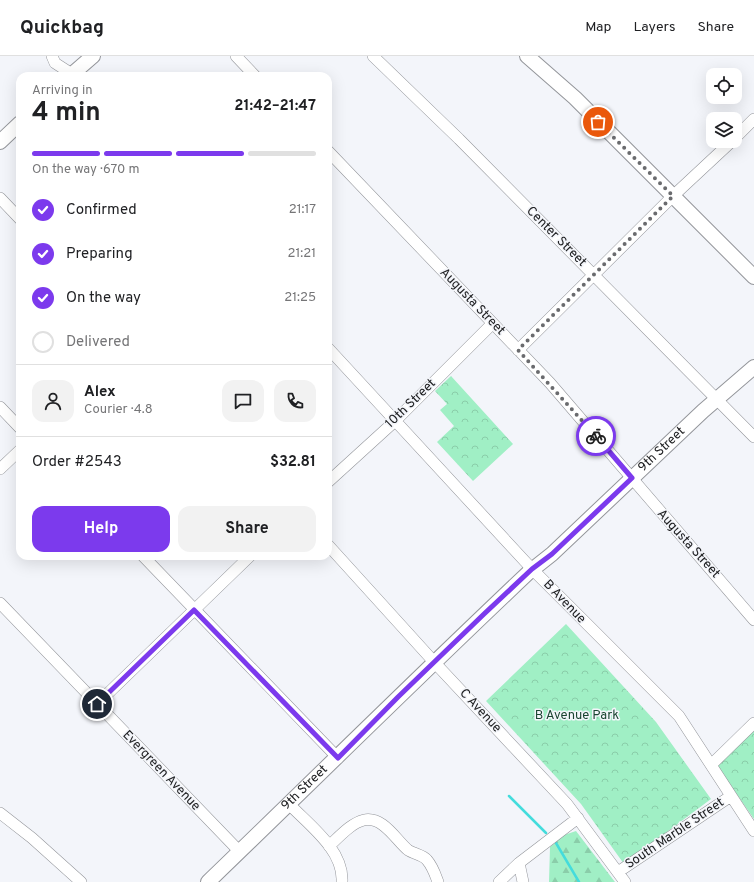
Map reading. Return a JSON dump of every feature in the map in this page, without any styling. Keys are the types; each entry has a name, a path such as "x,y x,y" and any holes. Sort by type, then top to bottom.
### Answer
{"main road":[{"path":"75,72 93,56"},
{"path":"527,56 575,98 754,277"},
{"path":"0,142 16,127"},
{"name":"9th Street","path":"208,882 532,569 552,554 716,399 754,368"}],"street":[{"path":"52,56 55,63 68,72"},
{"path":"60,56 70,72"},
{"path":"236,56 251,72"},
{"name":"Center Street","path":"373,56 459,139 754,437"},
{"path":"742,131 754,119"},
{"path":"518,350 673,196 724,148"},
{"name":"Augusta Street","path":"332,156 550,383 651,502 710,566 754,620"},
{"path":"0,198 16,215"},
{"name":"10th Street","path":"332,478 395,421 492,324"},
{"name":"B Avenue","path":"332,352 532,569 678,716 754,831"},
{"path":"0,407 16,424"},
{"path":"0,469 16,454"},
{"name":"C Avenue","path":"332,549 435,663 567,804 625,882"},
{"path":"147,560 338,758"},
{"path":"97,704 246,560"},
{"name":"Evergreen Avenue","path":"0,603 240,852"},
{"path":"711,765 754,723"},
{"name":"South Marble Street","path":"618,872 732,796"},
{"path":"289,804 329,846 339,863 342,882"},
{"path":"0,813 32,838 81,882"},
{"path":"499,882 519,863 578,818"},
{"path":"329,846 356,824 365,820 375,822 386,827 407,849 416,855 426,858 434,869 438,882"},
{"path":"519,863 523,882"}],"green space":[{"path":"451,376 513,444 473,481 437,442 454,426 440,410 447,404 435,391"},
{"name":"B Avenue Park","path":"566,624 656,722 711,799 624,864 581,804 486,701"},
{"path":"754,726 754,819 717,766"},
{"path":"576,831 615,882 549,882 550,847 564,835"}],"waterway":[{"path":"509,796 546,833"},
{"path":"556,843 579,882"}],"way so far":[{"path":"596,436 550,383 518,350 673,196 598,122"}],"route":[{"path":"97,704 194,610 338,758 398,697 435,663 484,614 532,569 552,554 632,478 596,436"}]}
